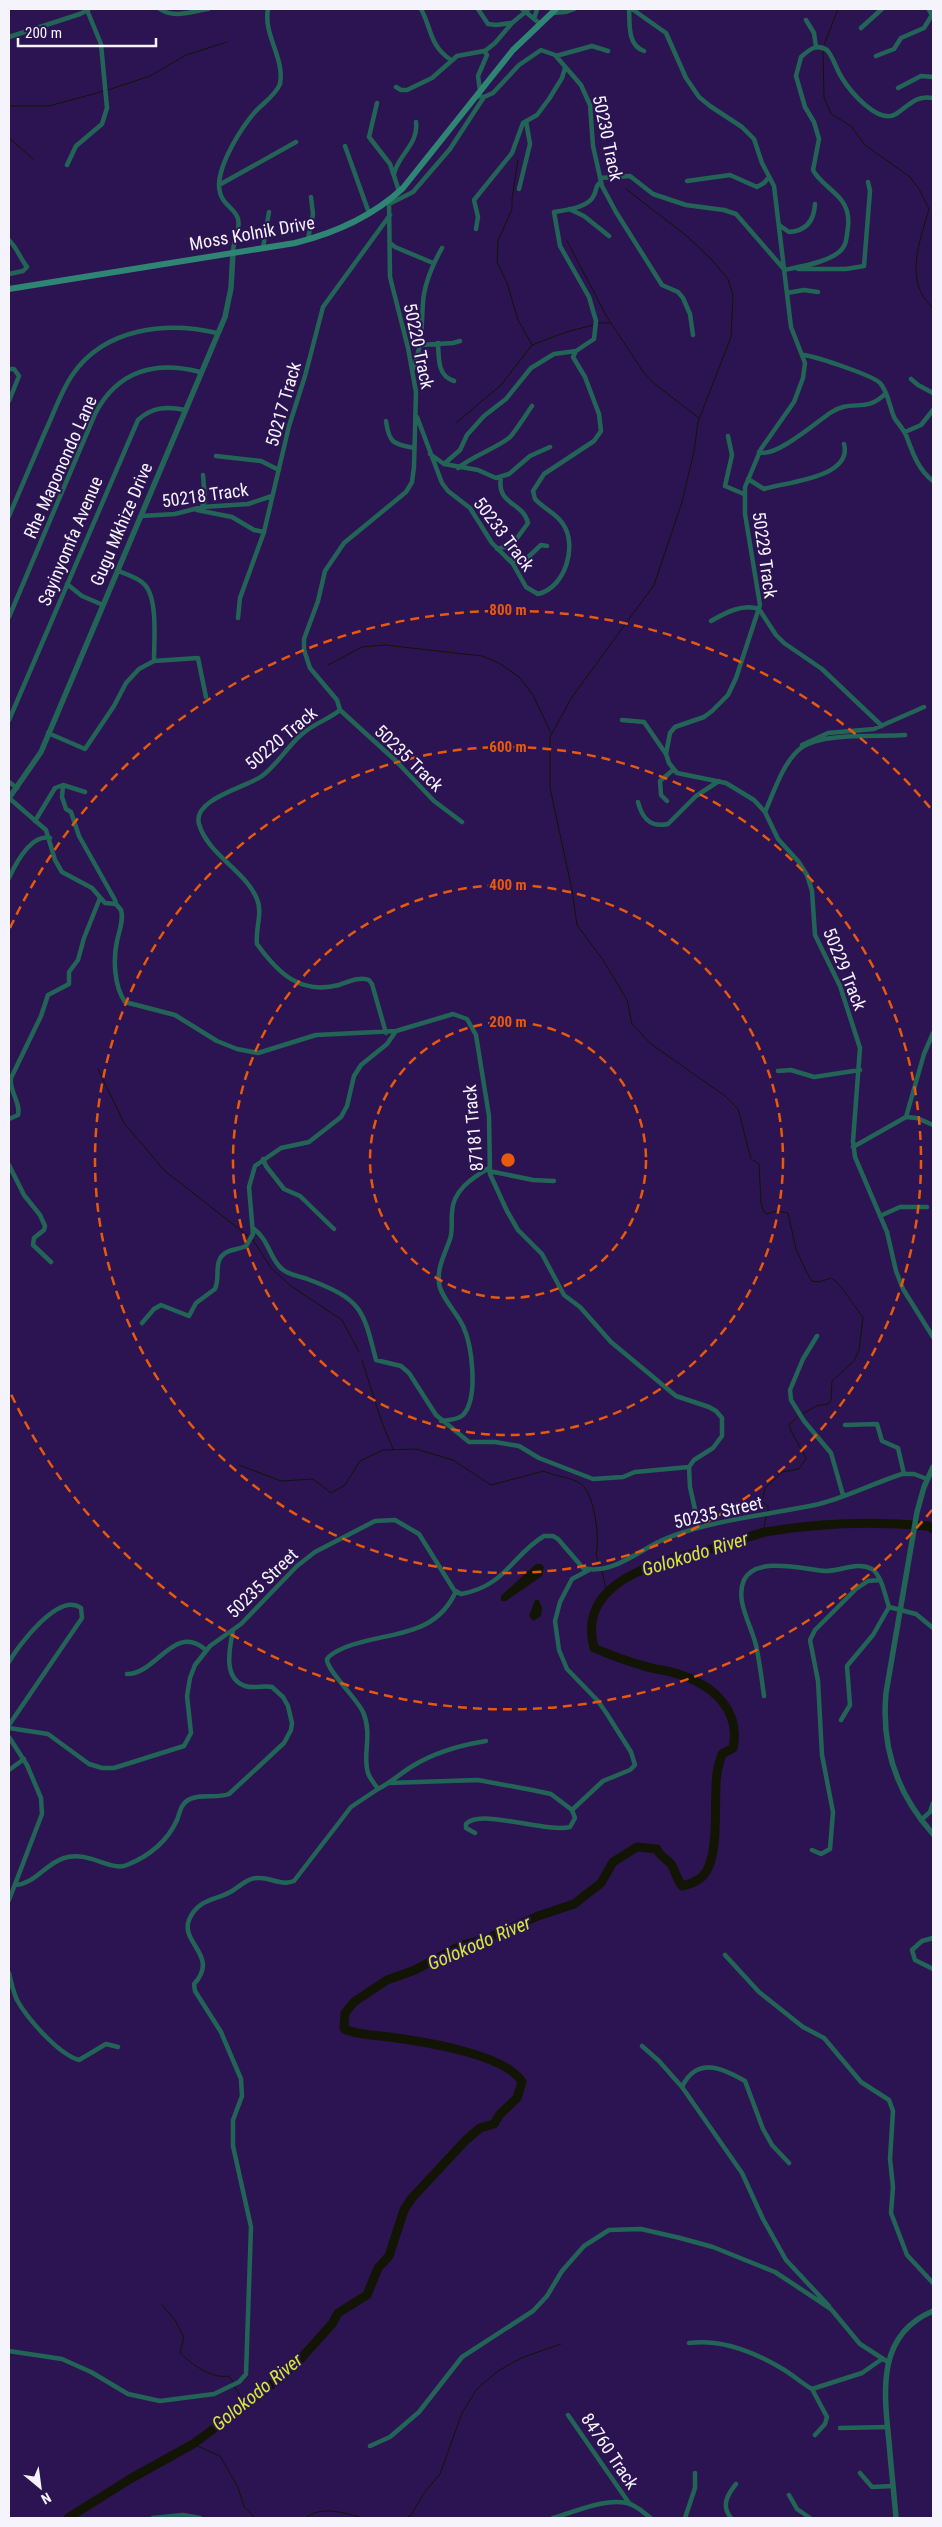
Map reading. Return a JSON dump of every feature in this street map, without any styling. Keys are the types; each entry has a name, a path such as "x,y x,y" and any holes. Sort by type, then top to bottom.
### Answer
{"main road":[{"name":"Moss Kolnik Drive","path":"9,289 308,239 331,233 369,214 389,202 420,168 536,21 553,11"}],"street":[{"path":"9,37 88,9 100,44 107,108 102,124 73,150 67,165"},
{"path":"160,9 177,14 208,9"},
{"path":"233,252 233,245 239,231 238,217 221,198 219,185 232,147 253,114 280,84 280,68 267,25 268,9"},
{"path":"420,9 427,19 428,31 434,43 441,53 451,60"},
{"path":"478,9 488,24 496,25 512,22"},
{"path":"396,86 405,91 429,80 451,60 464,54 485,51 495,43 523,11 529,9"},
{"path":"536,21 537,9"},
{"path":"553,11 565,12 574,9"},
{"path":"630,9 632,40 637,48 644,51"},
{"path":"630,9 668,36 686,78 700,96 751,134 774,186 792,330 804,355 873,378 886,393 895,417 905,432 922,470 933,480"},
{"path":"861,28 882,9"},
{"path":"876,56 894,49 902,38 924,28 933,16 929,9"},
{"path":"523,11 536,21"},
{"path":"806,20 812,30 816,47"},
{"path":"480,94 493,93 513,70 539,51 548,51 556,56 592,46 608,51"},
{"path":"791,269 835,256 844,248 848,219 845,206 813,171 819,145 818,134 813,120 805,108 796,76 801,57 816,47 823,48 830,54 848,85 867,106 882,116 892,116 917,98 933,98"},
{"path":"389,202 413,192 452,146 480,94 478,78 486,57 485,51"},
{"name":"50230 Track","path":"556,56 565,68 579,81 590,105 593,146 601,180 616,212 662,285 678,292 682,298 690,314 693,335"},
{"path":"476,230 478,217 474,200 512,153 518,133 526,120 534,117 546,103 562,78 565,68"},
{"path":"898,88 921,76 933,77"},
{"path":"377,103 369,137 390,164 399,191"},
{"path":"519,189 530,144 526,120"},
{"path":"394,175 396,166 414,138 416,122"},
{"path":"219,185 296,142"},
{"path":"345,146 369,214"},
{"path":"687,181 730,175 757,187 764,183 769,176"},
{"path":"444,464 460,450 467,435 484,416 506,399 531,368 554,354 576,351 594,339 596,321 582,282 560,246 554,212 569,209 592,199 597,184 601,180 631,176 653,194 677,203 732,212 746,222 769,253 784,269 846,269 864,266 870,191 868,182"},
{"path":"308,239 313,214 311,197"},
{"name":"50220 Track","path":"386,1033 372,984 369,980 361,978 328,987 318,986 289,979 274,967 257,944 259,906 254,893 216,850 199,822 199,815 206,805 262,776 304,733 321,720 340,710 337,700 308,664 304,650 304,639 329,561 344,543 406,492 413,476 416,416 412,369 391,280 389,202"},
{"path":"778,224 789,232 800,231 810,221 815,204"},
{"path":"569,209 584,216 608,236"},
{"path":"263,248 270,212"},
{"name":"50217 Track","path":"238,618 243,590 264,532 289,426 305,376 323,308 390,215"},
{"path":"9,240 16,248 19,259 27,268 24,272 9,274"},
{"path":"390,242 395,247 434,263"},
{"path":"412,369 424,326 423,303 434,263 442,248"},
{"name":"Gugu Mkhize Drive","path":"9,798 37,759 217,333 229,303 233,252"},
{"path":"787,293 804,290 818,292"},
{"path":"9,516 66,386 86,359 111,340 139,331 189,329 217,333"},
{"path":"420,345 460,341"},
{"path":"438,343 443,375 454,381"},
{"name":"50233 Track","path":"416,416 429,453 446,490 470,508 497,549 510,560 526,587 538,594 547,591 555,585 566,567 569,540 567,529 556,515 540,505 533,494 544,474 594,441 601,431 599,414 585,377 573,359 573,354 576,351"},
{"name":"50229 Track","path":"666,754 668,740 675,727 704,717 722,703 732,689 759,609 760,597 745,514 744,494 759,452 796,398 805,367 804,355"},
{"name":"Rhe Maponondo Lane","path":"9,617 95,414 108,393 124,379 149,369 177,368 200,372"},
{"path":"9,369 14,369 18,372 18,379 9,401"},
{"path":"911,378 918,385 933,393"},
{"path":"759,452 770,452 793,440 836,409 848,405 873,405 886,393"},
{"path":"458,468 474,456 511,436 516,426 532,406"},
{"name":"Sayinyomfa Avenue","path":"9,720 138,420 159,408 169,407 185,410"},
{"path":"905,432 921,425 933,410"},
{"path":"386,421 388,435 394,443 414,448"},
{"path":"728,436 732,455 724,486 744,494"},
{"path":"748,479 764,489 818,476 839,465 846,454 844,444"},
{"path":"429,453 444,464 458,468 478,470 495,478 513,471 530,456 550,447"},
{"path":"216,456 261,461 279,470"},
{"path":"202,507 205,500 203,475"},
{"path":"497,549 512,545 528,523 521,511 502,495 501,477"},
{"name":"50218 Track","path":"141,516 175,514 202,507 248,504 272,496"},
{"path":"194,509 232,517 254,530 264,532"},
{"path":"510,560 524,561 541,545 546,546"},
{"path":"118,570 142,581 150,592 154,621 154,661"},
{"path":"67,584 82,596 103,605"},
{"path":"711,621 722,614 748,606 759,609 776,635 822,669 882,726"},
{"path":"48,733 85,749 114,706 126,683 139,669 154,661 196,657 200,662 206,696"},
{"path":"765,812 782,774 806,742 828,733 866,731 924,707"},
{"name":"50235 Track","path":"340,710 396,761 434,802 462,822"},
{"path":"622,720 644,722 666,754 673,770 660,781 660,795 667,801"},
{"path":"801,748 833,738 905,735"},
{"name":"50229 Track","path":"673,770 683,775 719,781 747,794 765,812 778,839 803,867 811,884 815,935 840,986 860,1048 860,1070 853,1147 857,1166 890,1240 896,1271 903,1289 933,1337"},
{"path":"638,802 640,812 648,822 654,825 668,824 696,796 719,781"},
{"path":"9,782 17,788"},
{"path":"9,798 46,830 50,838 55,860 62,872 92,888 105,903 116,904 116,900 79,836 71,812 66,809 62,797 63,785"},
{"path":"35,821 55,788 63,785 85,792"},
{"path":"9,878 19,859 36,839 41,836 50,838"},
{"path":"9,1119 18,1116 19,1111 11,1090 11,1078 42,1016 48,995 69,984 69,972 78,960 84,938 100,898"},
{"name":"87181 Track","path":"116,904 123,914 116,950 116,970 119,988 125,1002 175,1015 217,1041 237,1049 258,1053 316,1035 386,1033 453,1014 463,1016 471,1023 476,1036 489,1116 489,1170 506,1211 518,1230 542,1254 564,1295 580,1307 611,1342 676,1396 709,1407 722,1418 722,1436 713,1448 694,1460 689,1467"},
{"path":"142,1323 154,1309 161,1305 184,1316 191,1315 196,1304 215,1289 217,1265 222,1256 229,1251 246,1246 252,1238 253,1228 249,1187 252,1170 263,1159 281,1148 309,1142 341,1117 354,1076 361,1065 387,1044 396,1031"},
{"path":"906,1117 924,1054 933,1033"},
{"path":"778,1071 791,1070 814,1077 860,1070"},
{"path":"853,1147 906,1117 917,1118 933,1125"},
{"path":"263,1159 266,1166 284,1189 300,1196 334,1229"},
{"path":"9,1165 24,1195 44,1222 44,1230 34,1238 33,1245 51,1262"},
{"path":"441,1421 460,1417 467,1409 473,1377 465,1332 451,1304 442,1292 439,1276 452,1234 453,1203 464,1186 489,1170 533,1180 554,1180"},
{"path":"880,1216 900,1207 927,1207"},
{"path":"253,1228 267,1242 281,1268 343,1294 359,1308 365,1318 376,1360 401,1366 409,1373 441,1421 469,1442 495,1442 519,1446 539,1458 593,1479 623,1477 635,1472 689,1467 690,1487 699,1527"},
{"path":"817,1336 803,1359 790,1390 791,1400 804,1421 831,1453 843,1496"},
{"path":"845,1425 878,1424 882,1441 896,1446 900,1451 904,1474 914,1474 927,1479"},
{"path":"933,1468 927,1479 917,1512 886,1693 885,1728 894,1773 906,1798 933,1834"},
{"name":"50235 Street","path":"589,1570 605,1568 667,1538 699,1527 820,1504 904,1474"},
{"name":"50235 Street","path":"9,1726 48,1734 89,1764 102,1768 114,1768 179,1748 188,1741 191,1733 187,1696 190,1678 195,1664 206,1650 233,1630 306,1559 344,1536 375,1521 395,1520 419,1534 456,1591"},
{"path":"378,1789 368,1769 369,1740 365,1717 354,1696 330,1671 327,1659 331,1654 348,1646 406,1632 426,1624 448,1607 456,1591 462,1594 468,1593 493,1582 505,1573 540,1538 549,1535 558,1539 579,1564 589,1570"},
{"path":"764,1696 755,1641 744,1608 742,1589 747,1576 763,1567 800,1566 826,1571 866,1567 873,1570 880,1580 889,1607 873,1635 847,1666 850,1705 841,1720"},
{"path":"572,1810 603,1781 625,1772 634,1765 632,1752 598,1701 567,1669 559,1650 555,1622 560,1602 572,1579 589,1570"},
{"path":"812,1850 821,1854 830,1849 834,1812 822,1756 818,1681 810,1640 815,1630 856,1589 868,1581 880,1580"},
{"path":"9,1662 25,1637 39,1623 62,1608 74,1604 81,1608 82,1618 9,1726"},
{"path":"889,1607 900,1608 916,1614 933,1628"},
{"path":"15,1885 28,1883 46,1868 70,1857 85,1856 121,1866 150,1854 174,1826 185,1802 194,1798 218,1797 229,1794 284,1743 292,1723 288,1706 283,1697 272,1687 248,1686 235,1677 228,1664 233,1630"},
{"path":"127,1674 140,1672 159,1655 187,1642 195,1642 206,1650"},
{"path":"9,1738 24,1759 39,1793 42,1814 9,1900"},
{"path":"9,2351 54,2356 70,2362 119,2390 145,2399 169,2401 214,2394 239,2382 248,2371 246,2333 251,2227 233,2146 234,2120 242,2096 241,2079 221,2032 195,1991 194,1984 202,1973 203,1960 189,1932 189,1920 204,1902 232,1891 249,1879 261,1878 286,1883 294,1882 351,1807 426,1759 470,1744 486,1741"},
{"path":"9,1770 24,1759"},
{"path":"388,1783 478,1780 547,1792 572,1810 575,1818 574,1822 563,1828 541,1828 504,1819 475,1819 466,1824 466,1828 475,1833"},
{"path":"921,1820 930,1812 933,1803"},
{"path":"933,1938 922,1941 912,1950 915,1960 933,1969"},
{"path":"725,1955 758,1992 803,2027 824,2038 861,2082 889,2100 893,2111 890,2160 893,2187 891,2213 908,2255 933,2283"},
{"path":"9,1973 14,1993 28,2016 44,2034 67,2053 79,2060 106,2044 118,2047"},
{"path":"642,2046 660,2061 682,2087 742,2173 763,2219 786,2260 832,2309 860,2344 885,2360"},
{"path":"682,2087 691,2072 703,2068 717,2068 744,2081 763,2129 772,2145 789,2163"},
{"path":"370,2446 390,2437 420,2412 462,2357 533,2311 547,2296 562,2271 584,2246 609,2230 641,2229 713,2247 775,2272 832,2309"},
{"path":"812,2389 862,2373 885,2360 908,2329 933,2311"},
{"path":"689,2342 718,2343 750,2354 780,2367 812,2389 827,2417 825,2424 815,2435"},
{"path":"885,2360 884,2386 896,2518"},
{"name":"84760 Track","path":"568,2415 629,2503"},
{"path":"840,2428 888,2427"},
{"path":"685,2518 695,2488 695,2472"},
{"path":"860,2473 872,2487 893,2486"},
{"path":"730,2518 726,2512 726,2502 736,2484"},
{"path":"790,2494 797,2509 810,2518"},
{"path":"553,2518 594,2506 629,2503 651,2518"},
{"path":"153,2518 183,2515 200,2518"}],"shaded area":[{"path":"536,1564 541,1564 544,1567 542,1576 506,1601 501,1601 501,1596"},
{"path":"535,1600 539,1600 542,1608 541,1616 533,1621 529,1616"}],"waterway":[{"path":"824,45 838,9"},
{"path":"108,90 150,76 186,55 227,42"},
{"path":"823,49 824,97 831,114 851,126 865,145 910,177 919,189 929,209 918,248 916,274 918,286 924,298 933,308"},
{"path":"9,106 49,106 104,91"},
{"path":"9,138 33,159"},
{"path":"518,160 512,209 498,241 497,262 507,283 518,320 532,345"},
{"path":"626,189 688,237 712,260 728,279 733,296 731,337 698,422 694,451 682,502 654,585 572,697 550,737 550,788 572,890 577,925 603,960 627,1000 632,1024 651,1044 725,1096 738,1109 751,1159"},
{"path":"567,241 607,317 644,373 656,385 699,418"},
{"path":"597,323 610,323"},
{"path":"456,423 501,385 532,345 566,332 593,325"},
{"path":"328,665 362,647 385,645 482,656 499,663 519,677 533,695 551,733"},
{"path":"98,1069 124,1123 165,1171 248,1236"},
{"path":"753,1160 759,1164 761,1203 764,1212 767,1214 777,1211 788,1213 796,1249 812,1281 819,1282 831,1278 843,1290 863,1317 859,1350 854,1361 832,1381 831,1400 828,1404 816,1406 802,1414"},
{"path":"253,1240 271,1268 291,1286 342,1320 359,1352"},
{"path":"362,1360 381,1420 393,1449"},
{"path":"768,1511 768,1506 762,1502 765,1488 782,1472 799,1469 806,1458 789,1424 798,1417"},
{"path":"239,1465 281,1481 313,1479 331,1493 345,1485 360,1461 383,1450 416,1449 453,1460 491,1485 544,1471 576,1481 586,1489 593,1507 597,1529 596,1555 600,1565"},
{"path":"763,1533 766,1517"},
{"name":"Golokodo River","path":"68,2518 130,2479 193,2444 246,2405 295,2365 332,2324 338,2313 367,2295 378,2268 389,2256 404,2210 411,2199 466,2140 480,2128 494,2124 500,2114 517,2098 522,2082 513,2072 499,2064 462,2050 403,2039 360,2034 344,2029 345,2013 354,2002 387,1980 415,1970 462,1945 486,1939 538,1916 574,1904 601,1883 613,1862 637,1847 657,1849 661,1856 671,1864 682,1886 698,1880 709,1867 714,1842 717,1770 722,1754 733,1748 733,1723 729,1712 714,1693 693,1680 676,1673 631,1662 594,1648 592,1624 598,1605 611,1589 629,1576 650,1566 765,1532 826,1525 867,1523 908,1524 928,1526 933,1529"},
{"path":"602,1571 607,1593"},
{"path":"162,2305 175,2320 184,2337 180,2353 203,2370 216,2375 229,2376 233,2382"},
{"path":"406,2518 411,2515 424,2493 440,2474 462,2413 477,2389 498,2371 521,2358 561,2344"},
{"path":"234,2386 246,2405"},
{"path":"193,2444 220,2456 238,2487 244,2507 255,2518"},
{"path":"306,2518 312,2514 325,2511 341,2512 362,2518"}]}
